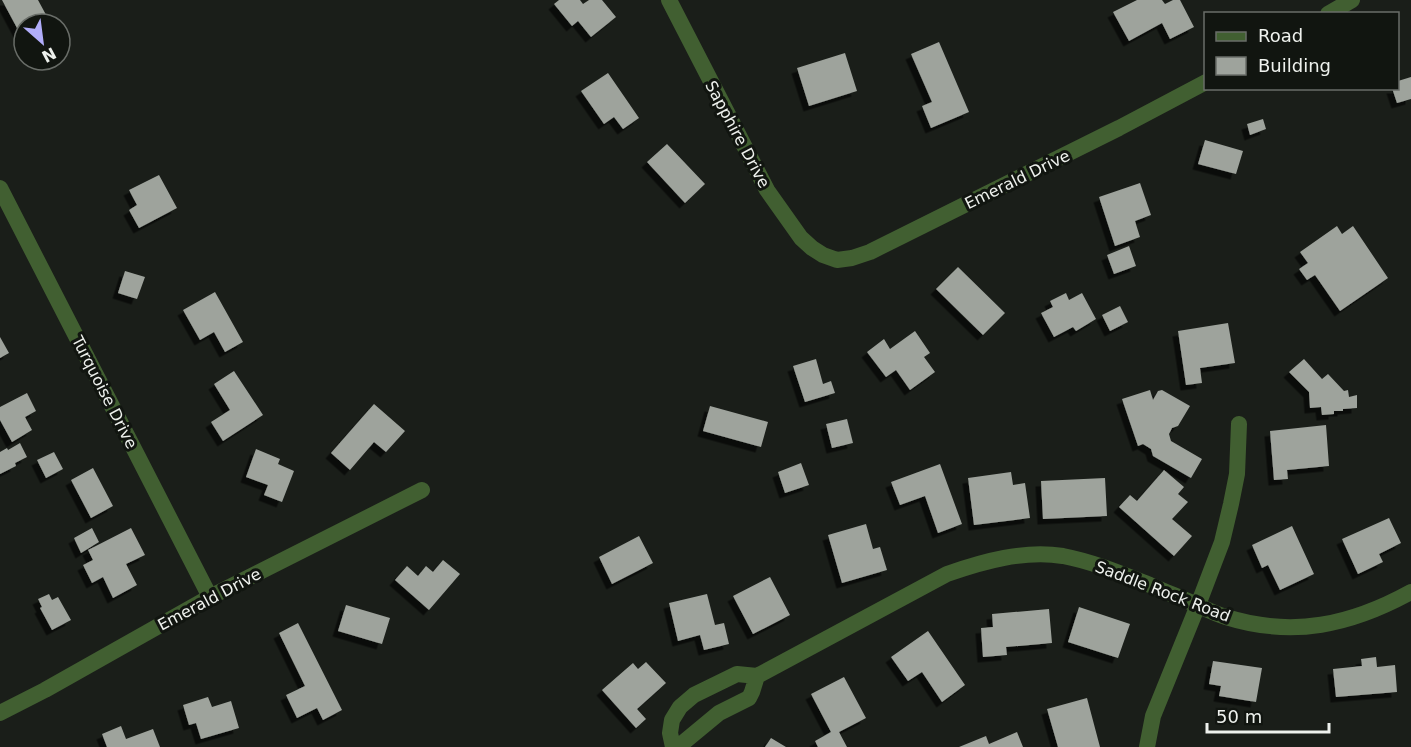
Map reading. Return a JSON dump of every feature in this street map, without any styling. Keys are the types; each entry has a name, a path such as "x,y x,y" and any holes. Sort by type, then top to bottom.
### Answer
{"street":[{"name":"Sapphire Drive","path":"669,0 767,190 801,238 823,255"},
{"path":"1331,12 1352,0"},
{"name":"Emerald Drive","path":"823,255 837,260 870,252 1204,83"},
{"name":"Turquoise Drive","path":"0,188 210,597"},
{"path":"1147,747 1153,716 1222,542 1237,474 1239,424"},
{"name":"Emerald Drive","path":"0,713 210,597 422,490"},
{"name":"Saddle Rock Road","path":"672,747 670,733 672,720 680,707 694,695 737,674 757,676 947,574 975,564 1003,558 1033,554 1085,561 1225,617 1257,625 1292,628 1323,625 1355,618 1387,606 1411,592"},
{"path":"678,747 719,713 748,698 757,676"}],"building":[{"path":"2,0 38,0 44,12 12,12 12,19"},
{"path":"559,0 580,0 583,4 589,0 602,0 616,17 591,37 578,21 572,26 554,4"},
{"path":"1137,0 1162,0 1165,4 1173,0 1180,0 1194,27 1170,39 1162,23 1129,41 1113,12"},
{"path":"939,42 969,112 931,128 922,106 932,102 911,54"},
{"path":"845,53 857,91 809,106 797,68"},
{"path":"608,73 639,118 623,129 614,117 604,124 581,91"},
{"path":"1411,77 1411,99 1397,103 1393,90 1399,90 1399,81"},
{"path":"1263,119 1266,129 1250,135 1247,124"},
{"path":"1205,140 1243,151 1236,174 1198,164"},
{"path":"667,144 705,184 685,203 647,162"},
{"path":"159,175 177,208 139,228 129,210 137,205 129,190"},
{"path":"1140,183 1151,215 1135,221 1140,237 1115,246 1099,197"},
{"path":"1337,226 1342,234 1353,226 1388,278 1340,311 1315,275 1307,280 1299,269 1308,263 1300,252"},
{"path":"1129,246 1136,266 1114,274 1107,255"},
{"path":"958,267 1005,313 983,335 936,289"},
{"path":"125,271 145,277 137,299 118,293"},
{"path":"215,292 243,342 225,352 214,332 200,340 183,310"},
{"path":"1066,293 1069,300 1082,293 1096,319 1076,331 1073,327 1054,337 1041,313 1053,307 1050,301"},
{"path":"1120,306 1128,322 1110,331 1102,315"},
{"path":"1228,323 1235,363 1200,368 1202,383 1186,385 1178,331"},
{"path":"915,331 930,353 924,357 935,372 910,390 896,370 886,377 867,352 884,339 890,349"},
{"path":"0,337 9,353 0,358"},
{"path":"816,359 823,384 831,381 835,393 805,402 793,366"},
{"path":"1304,359 1322,379 1328,374 1344,391 1348,390 1349,397 1357,395 1357,408 1322,415 1321,407 1310,408 1309,392 1289,372"},
{"path":"234,371 263,415 223,441 211,422 230,410 214,384"},
{"path":"1150,390 1153,400 1158,391 1162,390 1190,406 1178,426 1172,428 1169,434 1171,441 1202,459 1191,478 1153,456 1151,449 1143,444 1138,446 1122,399"},
{"path":"27,393 36,411 25,417 32,430 12,442 0,420 0,407"},
{"path":"374,404 405,431 386,452 374,442 350,470 331,453"},
{"path":"710,406 768,422 761,447 703,431"},
{"path":"847,419 853,443 832,448 826,424"},
{"path":"1326,425 1329,466 1287,470 1288,479 1274,480 1270,431"},
{"path":"20,443 27,457 0,474 0,452"},
{"path":"256,449 280,459 278,464 294,471 282,502 264,495 268,485 246,477"},
{"path":"54,452 63,469 46,478 37,460"},
{"path":"801,463 809,485 785,493 778,472"},
{"path":"940,464 962,524 938,533 925,496 900,505 891,482"},
{"path":"93,468 113,506 91,518 71,480"},
{"path":"1164,470 1184,487 1178,494 1188,502 1172,519 1192,536 1174,556 1119,507 1130,495 1137,501"},
{"path":"1011,472 1013,485 1025,483 1030,518 974,525 968,478"},
{"path":"1105,478 1107,516 1043,519 1041,481"},
{"path":"1389,518 1401,543 1379,554 1383,562 1358,574 1342,539"},
{"path":"866,524 873,549 880,547 887,570 842,583 828,535"},
{"path":"1292,526 1314,574 1280,590 1268,565 1262,568 1252,545"},
{"path":"92,528 99,542 81,553 74,538"},
{"path":"131,528 145,555 126,564 137,585 113,598 103,577 92,583 83,565 93,560 88,550"},
{"path":"639,536 653,563 612,584 599,557"},
{"path":"443,560 460,574 429,610 395,580 407,566 418,576 426,566 433,572"},
{"path":"770,577 790,615 753,634 733,596"},
{"path":"49,594 52,600 58,597 71,620 52,630 40,608 42,607 38,599"},
{"path":"707,594 715,625 724,623 729,644 704,650 700,635 678,641 669,603"},
{"path":"346,605 390,618 382,644 338,631"},
{"path":"1079,607 1130,624 1118,658 1068,642"},
{"path":"1049,609 1052,643 1006,647 1007,655 983,657 981,628 993,627 992,614"},
{"path":"298,623 342,710 323,720 317,708 297,718 286,695 305,686 279,633"},
{"path":"928,631 965,685 942,702 922,672 908,681 891,657"},
{"path":"1376,657 1377,667 1395,665 1397,692 1336,697 1333,669 1362,666 1361,659"},
{"path":"1213,661 1262,668 1256,702 1219,696 1221,686 1209,684"},
{"path":"646,662 666,683 637,709 646,719 636,728 602,690 633,663 638,669"},
{"path":"844,677 866,718 839,732 847,747 818,747 815,741 831,732 811,694"},
{"path":"208,697 212,707 231,701 239,728 201,739 196,723 189,725 183,705"},
{"path":"1087,698 1100,747 1058,747 1047,709"},
{"path":"121,726 126,739 153,729 160,747 107,747 102,734"},
{"path":"1017,732 1023,747 959,747 986,736 989,744"},
{"path":"771,738 786,747 765,747"}]}
